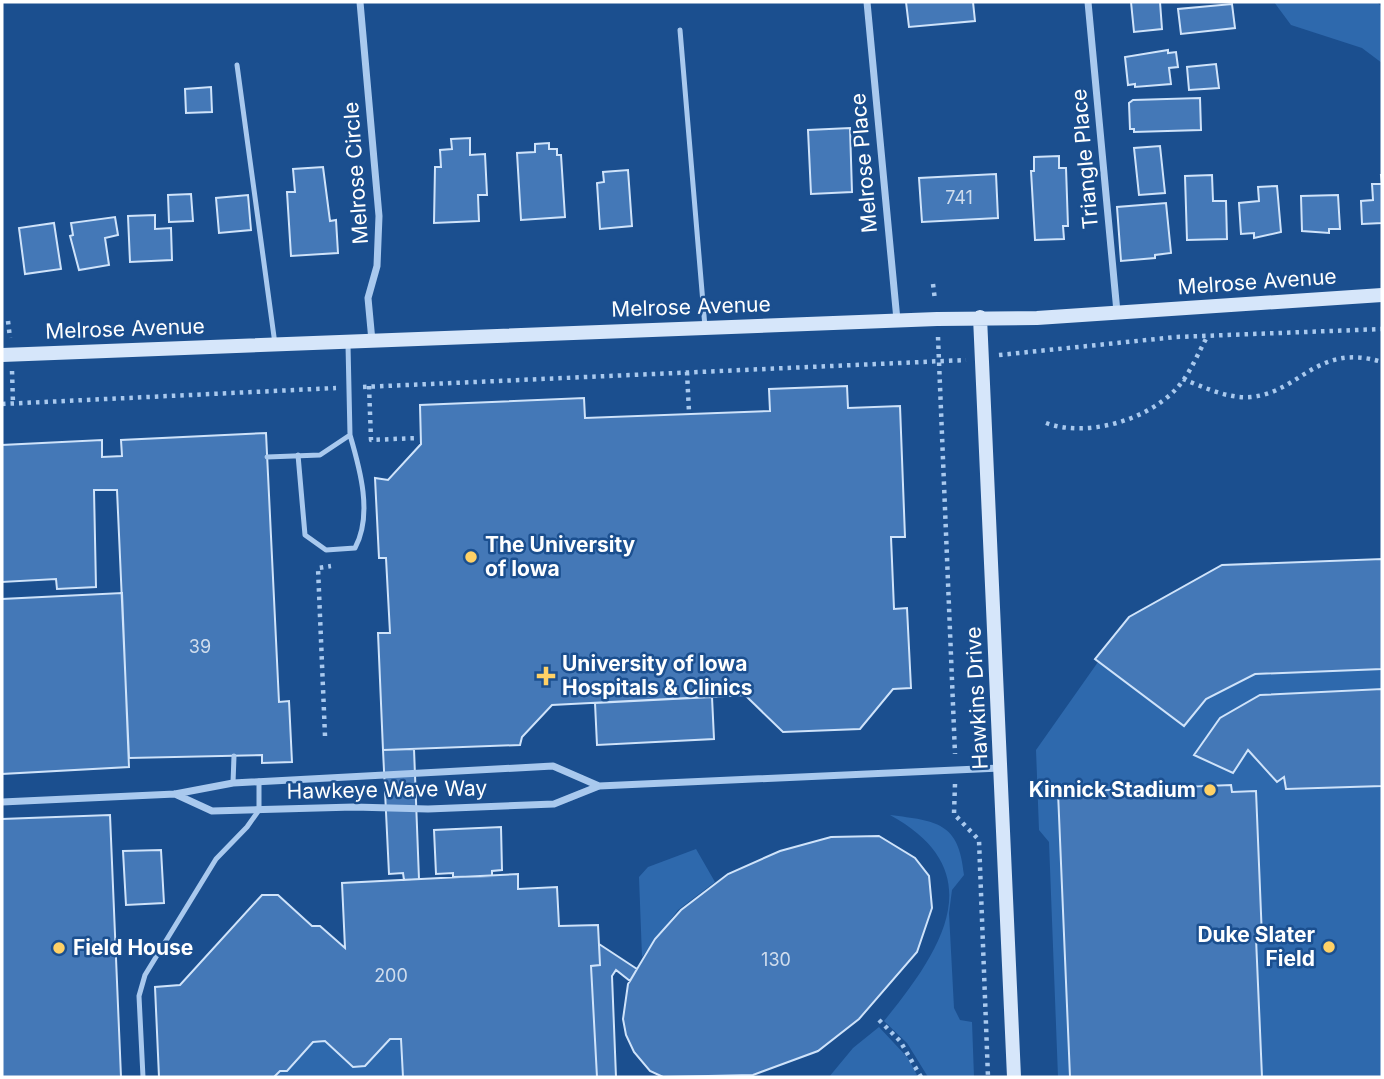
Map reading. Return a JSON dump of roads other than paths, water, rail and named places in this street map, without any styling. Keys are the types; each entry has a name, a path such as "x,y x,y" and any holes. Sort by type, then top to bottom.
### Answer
{"main road":[{"name":"Melrose Avenue","path":"2,355 1117,313 1382,295"},
{"name":"Hawkins Drive","path":"979,317 1014,1077"}],"street":[{"name":"Melrose Circle","path":"360,2 379,216 377,266 368,298 372,341"},
{"name":"Melrose Place","path":"867,2 897,320"},
{"name":"Triangle Place","path":"1088,2 1117,313"},
{"name":"Hawkeye Wave Way","path":"2,802 175,794 259,781 553,766 599,786"},
{"name":"Hawkeye Wave Way","path":"175,794 212,811 540,805 554,804 599,786 1001,768"}],"lane":[{"path":"680,30 705,328"},
{"path":"237,65 275,344"},
{"path":"298,456 305,534 326,550 355,548 364,531 360,469 350,435 348,341"},
{"path":"267,457 320,455 350,435"},
{"path":"233,783 234,756"},
{"path":"143,1077 139,996 145,975 216,859 247,827 259,810 259,781"}],"place":[{"name":"The University of Iowa","path":"471,557"},
{"name":"University of Iowa Hospitals & Clinics","path":"546,676"},
{"name":"Kinnick Stadium","path":"1210,790"},
{"name":"Duke Slater Field","path":"1329,947"},
{"name":"Field House","path":"59,948"}]}
